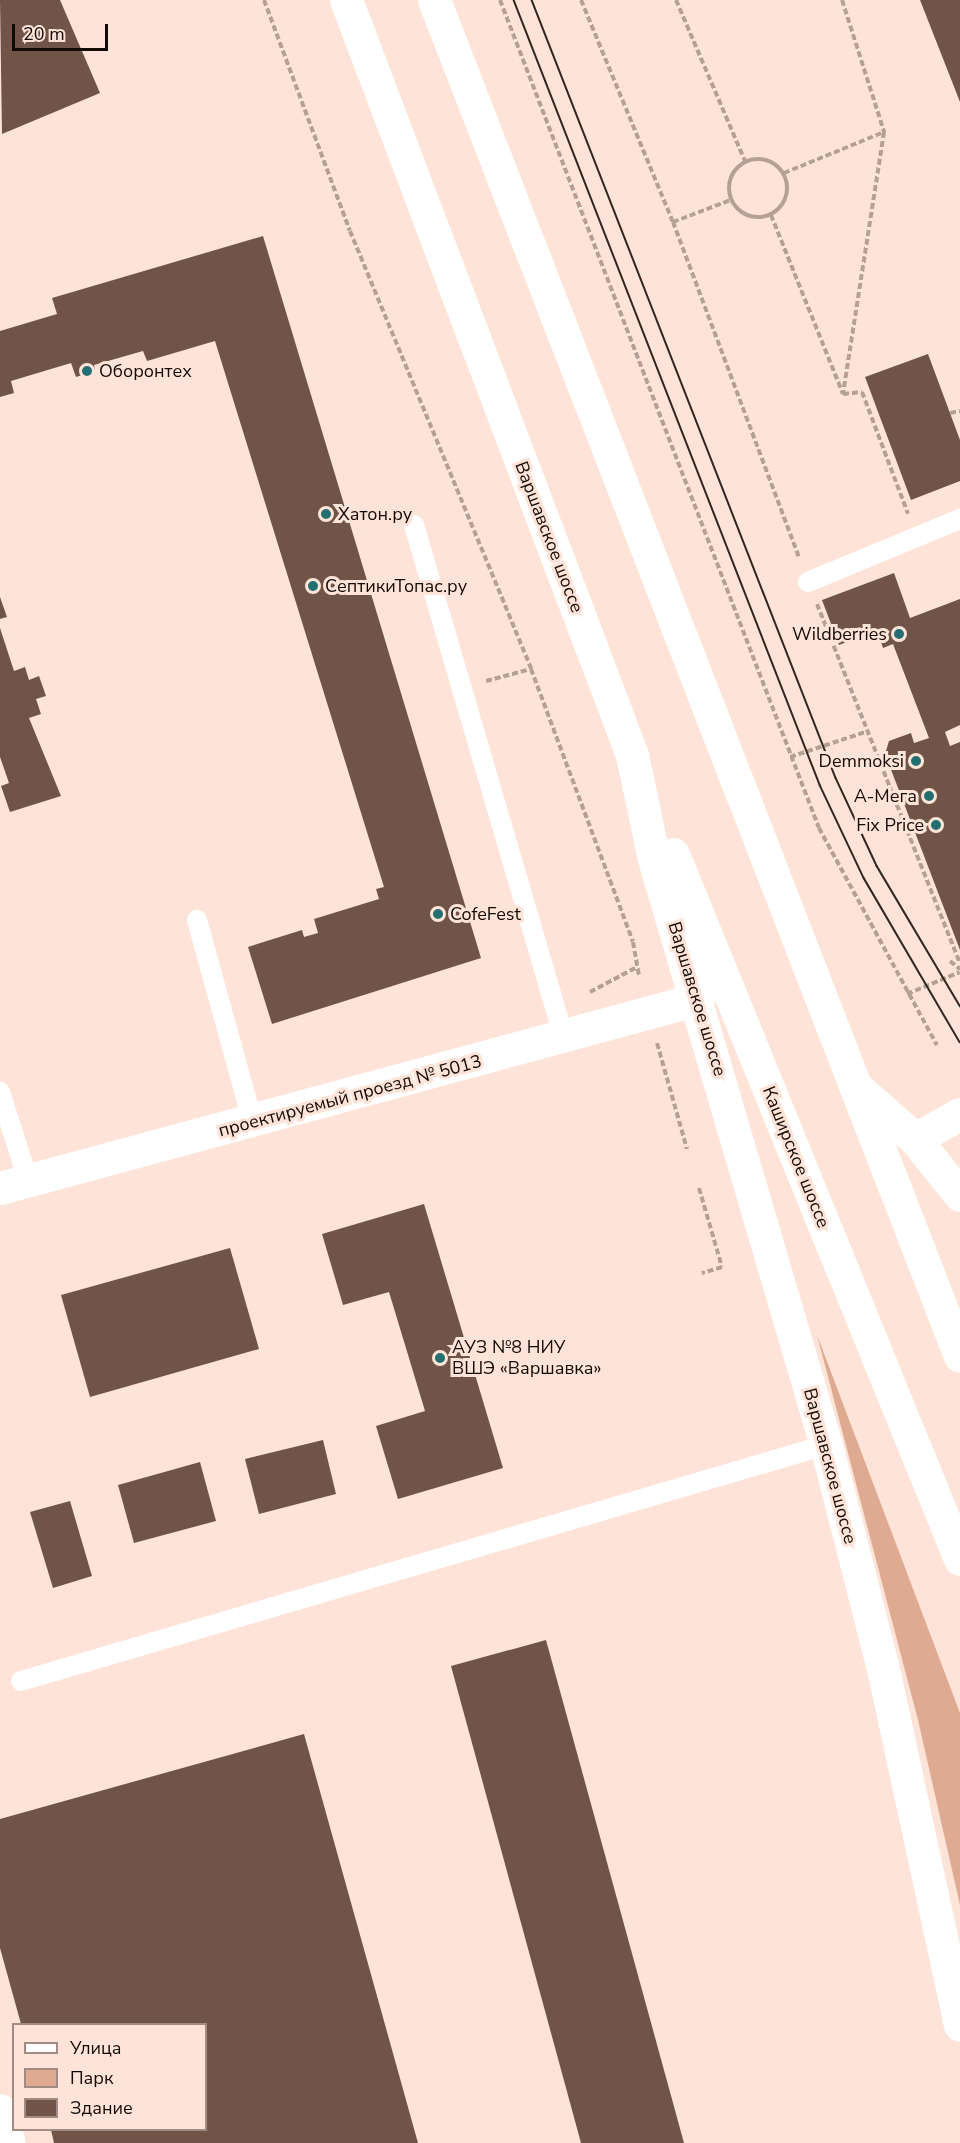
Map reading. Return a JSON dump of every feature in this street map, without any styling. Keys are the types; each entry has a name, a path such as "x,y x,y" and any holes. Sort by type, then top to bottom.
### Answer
{"main road":[{"name":"Варшавское шоссе","path":"346,0 632,755 654,859 698,999 826,1445 882,1664 960,2025"},
{"path":"434,0 960,1356"},
{"name":"Каширское шоссе","path":"632,755 960,1559"},
{"name":"проектируемый проезд № 5013","path":"14,1184 253,1123 698,999"},
{"path":"858,1089 915,1139 960,1195"},
{"path":"915,1139 960,1114"},
{"path":"0,2110 9,2143"}],"lane":[{"path":"808,582 960,519"},
{"path":"414,525 564,1038"},
{"path":"197,920 253,1123"},
{"path":"0,1092 14,1184"},
{"path":"21,1681 826,1445"}],"path":[{"path":"264,0 350,231 531,669 633,942 639,977"},
{"path":"500,0 819,828 907,994 937,1045"},
{"path":"581,0 673,222 865,732 960,964"},
{"path":"676,0 745,161"},
{"path":"842,0 884,132 843,394"},
{"path":"784,173 884,132"},
{"path":"766,159 784,173 787,197 771,215 748,216 731,200 731,177 745,161 766,159"},
{"path":"673,222 731,200"},
{"path":"771,215 843,394"},
{"path":"843,394 862,392 917,538"},
{"path":"950,413 960,411"},
{"path":"501,677 531,669"},
{"path":"790,757 865,732"},
{"path":"907,994 960,970 950,961"},
{"path":"656,1040 687,1149"},
{"path":"699,1188 722,1267 702,1273"}],"green space":[{"path":"817,1335 960,1713 960,1905 918,1720"}],"building":[{"path":"0,0 60,0 100,93 2,134"},
{"path":"920,0 960,0 960,102"},
{"path":"263,236 481,958 272,1024 248,947 302,930 304,937 318,933 314,919 379,899 376,889 384,887 215,341 147,361 143,351 94,365 95,371 76,377 71,363 11,381 14,393 0,397 0,331 57,314 52,298"},
{"path":"928,354 960,440 960,481 911,500 865,377"},
{"path":"894,573 910,618 960,599 960,725 945,732 950,746 960,742 960,950 885,754 889,741 911,733 914,743 929,738 893,644 883,648 877,630 839,645 822,600"},
{"path":"0,597 7,617 0,619"},
{"path":"0,628 14,671 25,667 29,680 39,676 46,696 36,699 41,714 29,718 61,796 10,812 1,786 9,783 0,757"},
{"name":"АУЗ №8 НИУ ВШЭ «Варшавка»","path":"424,1204 503,1468 398,1499 376,1426 425,1411 389,1292 343,1305 322,1234"},
{"path":"230,1248 259,1349 90,1397 61,1295"},
{"path":"323,1440 336,1494 259,1514 245,1459"},
{"path":"200,1462 216,1521 134,1543 118,1485"},
{"path":"70,1501 92,1576 53,1588 30,1512"},
{"path":"546,1640 684,2143 581,2143 451,1666"},
{"path":"304,1734 418,2143 54,2143 51,2131 207,2131 207,2023 21,2023 0,1948 0,1819"}],"tram line":[{"path":"514,0 820,785 864,878 960,1042"},
{"path":"532,0 836,778 877,866 960,1006"}],"place":[{"name":"Оборонтех","path":"87,371"},
{"name":"Хатон.ру","path":"326,514"},
{"name":"СептикиТопас.ру","path":"313,586"},
{"name":"Wildberries","path":"899,634"},
{"name":"Demmoksi","path":"916,761"},
{"name":"А-Мега","path":"929,796"},
{"name":"Fix Price","path":"936,825"},
{"name":"CofeFest","path":"438,914"},
{"name":"АУЗ №8 НИУ ВШЭ «Варшавка»","path":"440,1358"}]}
